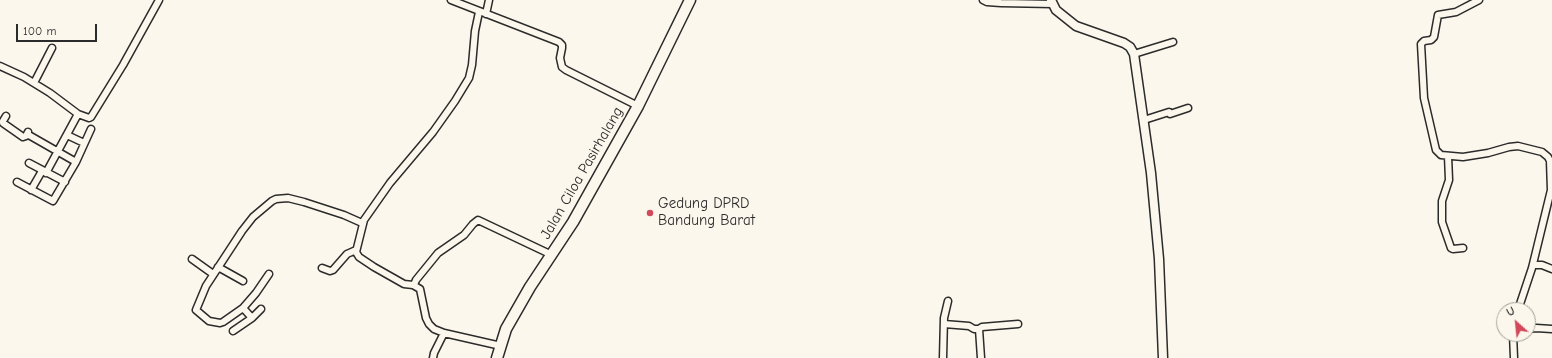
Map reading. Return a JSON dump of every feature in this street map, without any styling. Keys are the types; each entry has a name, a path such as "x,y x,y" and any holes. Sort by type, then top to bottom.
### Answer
{"main road":[{"name":"Jalan Ciloa Pasirhalang","path":"497,358 506,329 530,287 573,222 638,106 690,0"}],"street":[{"path":"0,66 17,73 34,83 78,114 86,118 91,117 123,65 158,0"},
{"path":"451,0 559,42 562,45 560,58 562,67 638,106"},
{"path":"486,14 489,0"},
{"path":"983,0 987,2 1001,3 1052,2 1056,10 1076,26 1127,44 1134,54 1152,173 1163,358"},
{"path":"1479,0 1456,12 1438,15 1434,37 1431,40 1424,41 1421,45 1424,98 1438,153 1448,156 1463,157 1518,146 1542,152 1548,157 1551,166 1551,190 1533,265 1521,302"},
{"path":"479,12 469,78 433,132 390,183 362,223 356,250 358,257 374,267 404,284 414,285 421,290 426,318 434,329 444,333 501,346"},
{"path":"1134,54 1173,42"},
{"path":"34,83 52,48"},
{"path":"1144,120 1188,108"},
{"path":"31,190 58,151 78,114"},
{"path":"6,116 3,120 3,124 23,137 28,132 76,162"},
{"path":"17,182 53,201 76,162 91,128"},
{"path":"67,135 84,143"},
{"path":"1448,156 1449,180 1442,201 1442,222 1451,248 1463,248"},
{"path":"29,163 65,182"},
{"path":"269,274 256,294 243,308 220,323 209,321 196,310 201,296 213,274 253,217 276,199 288,198 304,202 344,215 362,223"},
{"path":"414,285 416,280 438,253 464,235 472,224 478,220 552,255"},
{"path":"322,268 330,271 333,270 347,254 356,250"},
{"path":"192,259 213,274"},
{"path":"1533,265 1546,266 1552,269"},
{"path":"218,267 244,281"},
{"path":"943,358 944,324 948,301"},
{"path":"243,308 252,318"},
{"path":"233,331 252,318 261,309"},
{"path":"944,324 969,326 979,330 982,327 1018,324"},
{"path":"1536,329 1552,329"},
{"path":"979,330 981,358"},
{"path":"433,358 444,333"},
{"path":"1513,342 1514,358"}],"place":[{"name":"Gedung DPRD Bandung Barat","path":"650,213"}]}
